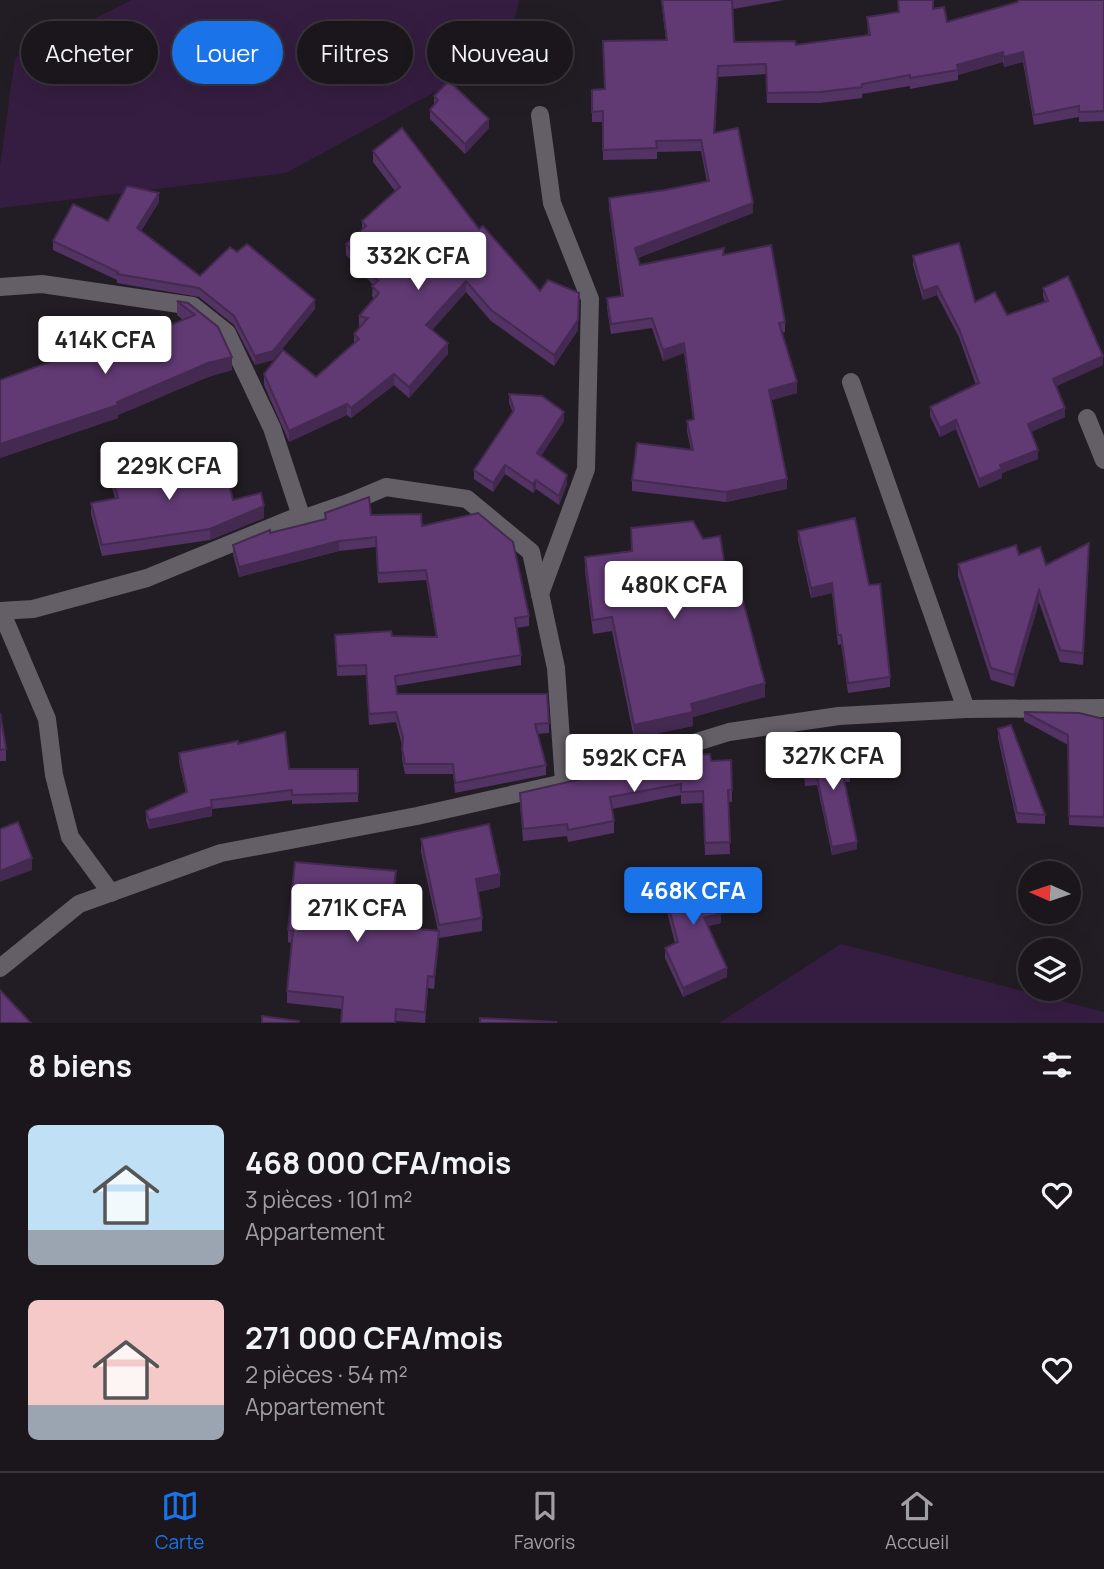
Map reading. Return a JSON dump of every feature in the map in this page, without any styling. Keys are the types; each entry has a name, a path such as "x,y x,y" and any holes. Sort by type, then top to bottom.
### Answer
{"street":[{"path":"540,115 552,203 590,299 586,469 540,594"},
{"path":"0,287 41,284 193,306 227,333 272,428 302,519"},
{"path":"851,382 966,709"},
{"path":"1087,418 1104,460"},
{"path":"111,892 69,837 54,775 47,719 0,611 33,609 147,578 296,517 302,519 386,487 467,499 531,552 556,668 564,783"},
{"path":"0,968 79,904 221,853 417,816 564,783 729,732 839,716 966,709 1104,708"}],"shaded area":[{"path":"132,0 519,0 515,21 427,21 427,84 449,84 286,173 0,208 0,166 15,58 21,55 21,84 158,84 158,21 90,21"},
{"path":"841,944 1018,990 1018,1001 1061,1001 1104,1012 1104,1023 719,1023"}],"building":[{"path":"662,0 732,0 734,42 795,41 796,45 870,35 867,17 899,12 898,0 933,0 933,9 944,7 947,22 1018,0 1104,0 1104,111 1079,112 1079,106 1034,115 1023,52 1004,57 1003,52 957,65 958,70 910,78 910,75 862,84 862,87 820,92 767,93 766,64 718,66 714,133 738,128 753,203 635,248 640,265 724,248 723,255 771,245 785,322 779,323 797,382 769,390 787,479 726,492 632,480 637,443 693,450 687,421 694,419 684,343 663,350 652,318 611,324 607,298 623,296 609,198 709,181 701,140 656,141 657,148 603,150 603,111 592,112 592,90 605,89 603,41 667,40"},
{"path":"446,84 452,84 489,119 465,144 430,110 438,100 434,96"},
{"path":"402,128 479,229 483,226 540,291 548,280 579,293 578,320 554,355 491,310 466,281 426,325 448,343 409,387 394,374 351,408 347,404 289,431 264,374 283,350 316,377 359,339 354,334 368,318 359,316 379,293 372,286 378,281 346,244 366,226 362,221 400,187 373,151"},
{"path":"127,186 159,193 137,228 200,276 230,247 237,252 247,244 315,300 273,351 255,356 234,316 199,288 117,274 118,272 53,241 73,204 108,221"},
{"path":"959,243 975,302 995,292 1007,315 1048,301 1043,288 1068,276 1103,356 1053,379 1065,408 1028,424 1038,450 1000,465 1002,469 979,479 956,420 940,428 930,407 979,383 959,329 937,286 923,291 913,256"},
{"path":"177,301 188,303 218,327 232,357 208,363 117,402 118,405 0,444 0,380 94,346 97,355 195,315"},
{"path":"509,394 542,396 564,412 537,453 567,475 559,496 536,480 533,484 505,465 493,483 474,470 514,410"},
{"path":"199,454 203,471 224,465 233,500 261,493 264,506 210,529 102,545 91,503 118,498 112,477"},
{"path":"369,497 371,515 421,514 422,526 478,513 513,542 529,616 515,618 521,655 395,676 397,694 547,694 549,723 535,724 546,765 455,783 453,764 405,764 403,737 396,712 369,714 366,665 337,666 335,635 391,631 392,636 437,637 426,570 378,573 376,537 339,541 239,567 233,545 270,530 270,533 326,519 325,513"},
{"path":"855,518 869,585 880,584 890,677 848,683 841,635 838,635 832,583 811,588 798,531"},
{"path":"693,521 703,539 720,536 731,604 743,601 765,683 691,704 693,712 634,725 612,617 593,620 585,557 632,551 631,528"},
{"path":"1089,543 1083,653 1060,650 1039,590 1014,675 991,668 958,564 1016,545 1019,555 1040,547 1046,565"},
{"path":"1024,712 1079,713 1104,719 1104,817 1069,816 1068,735"},
{"path":"0,713 6,749 0,750"},
{"path":"1011,725 1045,815 1017,813 998,729"},
{"path":"285,732 289,769 358,769 358,793 292,795 292,790 211,800 212,807 149,820 146,811 187,792 179,753 238,741 238,744"},
{"path":"847,749 850,774 843,775 857,842 832,847 817,777 805,778 802,753"},
{"path":"710,754 711,761 731,760 732,790 728,790 730,842 705,843 703,791 681,792 681,784 610,797 614,821 568,830 567,824 523,829 520,793 642,765 640,759 650,756"},
{"path":"18,822 32,858 0,871 0,829"},
{"path":"489,824 500,874 476,879 482,918 439,925 421,839"},
{"path":"295,862 396,871 389,926 439,931 434,977 428,976 425,1012 396,1009 395,1023 341,1023 343,997 287,991 293,931 288,930"},
{"path":"710,869 721,913 704,918 727,968 683,988 665,948 678,942 662,882"},
{"path":"0,990 31,1023 0,1023"},
{"path":"262,1016 299,1021 262,1023"},
{"path":"480,1018 556,1022 556,1023 480,1023"}]}
